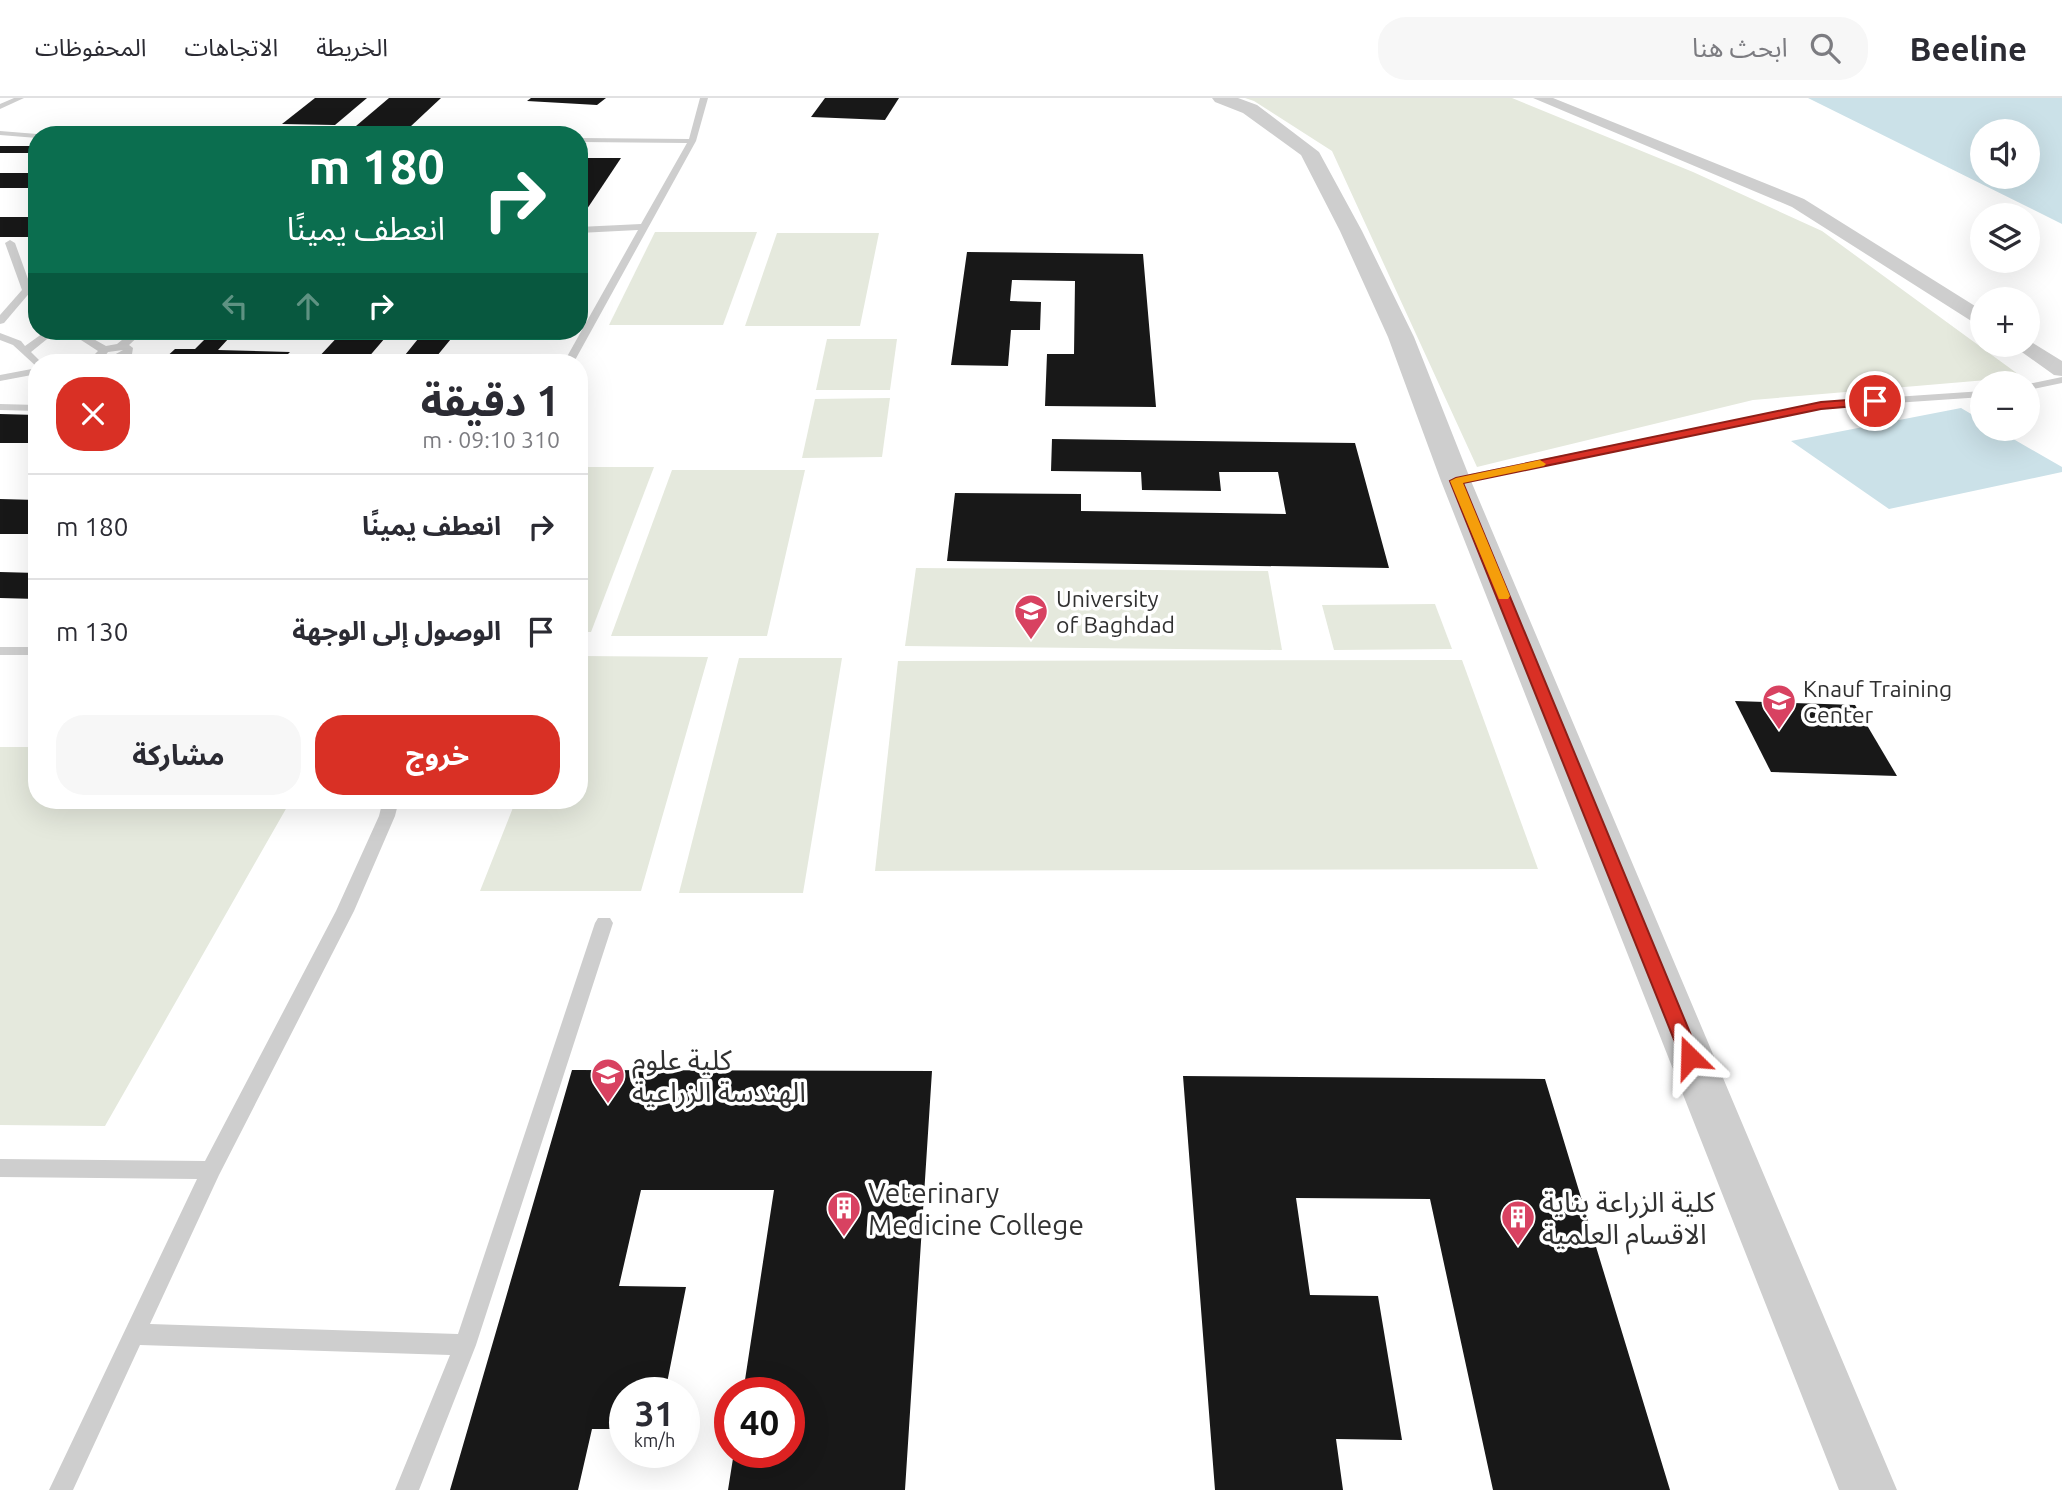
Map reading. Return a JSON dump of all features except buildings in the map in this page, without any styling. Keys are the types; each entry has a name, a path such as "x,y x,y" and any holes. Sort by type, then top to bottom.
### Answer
{"street":[{"path":"1221,98 1250,109 1309,152 1351,231 1401,337 1456,481 1868,1490"},
{"path":"1540,98 1798,202 1970,312"},
{"path":"2040,356 2062,370"}],"lane":[{"path":"0,107 20,98"},
{"path":"588,328 692,141 704,98"},
{"path":"0,133 28,135"},
{"path":"588,141 692,141"},
{"path":"588,230 645,227"},
{"path":"2,316 27,290 9,243"},
{"path":"0,336 17,343 28,354"},
{"path":"25,351 39,340"},
{"path":"87,340 111,354"},
{"path":"116,354 130,340"},
{"path":"0,378 28,373"},
{"path":"2040,385 2062,380"},
{"path":"1456,481 1821,405 1970,395"},
{"path":"0,407 28,408"},
{"path":"0,651 28,651"},
{"path":"61,1490 211,1170 345,911 389,809"},
{"path":"407,1490 464,1345 604,923"},
{"path":"0,1168 211,1170"},
{"path":"135,1334 464,1345"}],"shaded area":[{"path":"1245,98 1512,98 1693,172 1822,231 1970,339 1970,357 1995,357 2014,371 1970,371 1970,381 1753,400 1477,467 1332,151 1254,101"},
{"path":"655,232 757,232 723,325 609,325"},
{"path":"777,233 879,233 860,326 745,326"},
{"path":"827,339 897,339 890,390 816,390"},
{"path":"890,398 882,457 802,458 815,399"},
{"path":"588,467 654,467 591,632 588,632"},
{"path":"672,470 805,470 767,636 611,636"},
{"path":"916,568 1268,571 1282,650 905,646"},
{"path":"1435,604 1452,649 1334,650 1322,605"},
{"path":"588,656 708,657 641,891 480,891 512,809 588,809"},
{"path":"739,658 842,658 803,893 679,893"},
{"path":"1462,660 1538,869 875,871 898,661"},
{"path":"0,747 28,747 28,809 286,809 105,1126 0,1125"}],"water":[{"path":"1808,98 2062,98 2062,224 2040,213 2040,203 2020,203 1991,189 2040,189 2040,119 1970,119 1970,178"},
{"path":"1961,408 1970,413 1970,441 2017,441 2062,467 2062,472 1889,509 1791,441"}],"slow traffic":[{"path":"1503,596 1456,481 1540,464"}],"place":[{"name":"University of Baghdad","path":"1031,641"},
{"name":"Knauf Training Center","path":"1779,731"},
{"name":"كلية علوم الهندسة الزراعية","path":"608,1105"},
{"name":"Veterinary Medicine College","path":"844,1238"},
{"name":"كلية الزراعة بناية الاقسام العلمية","path":"1518,1247"}],"route":[{"path":"1690,1057 1456,481 1821,405 1875,401"}]}
